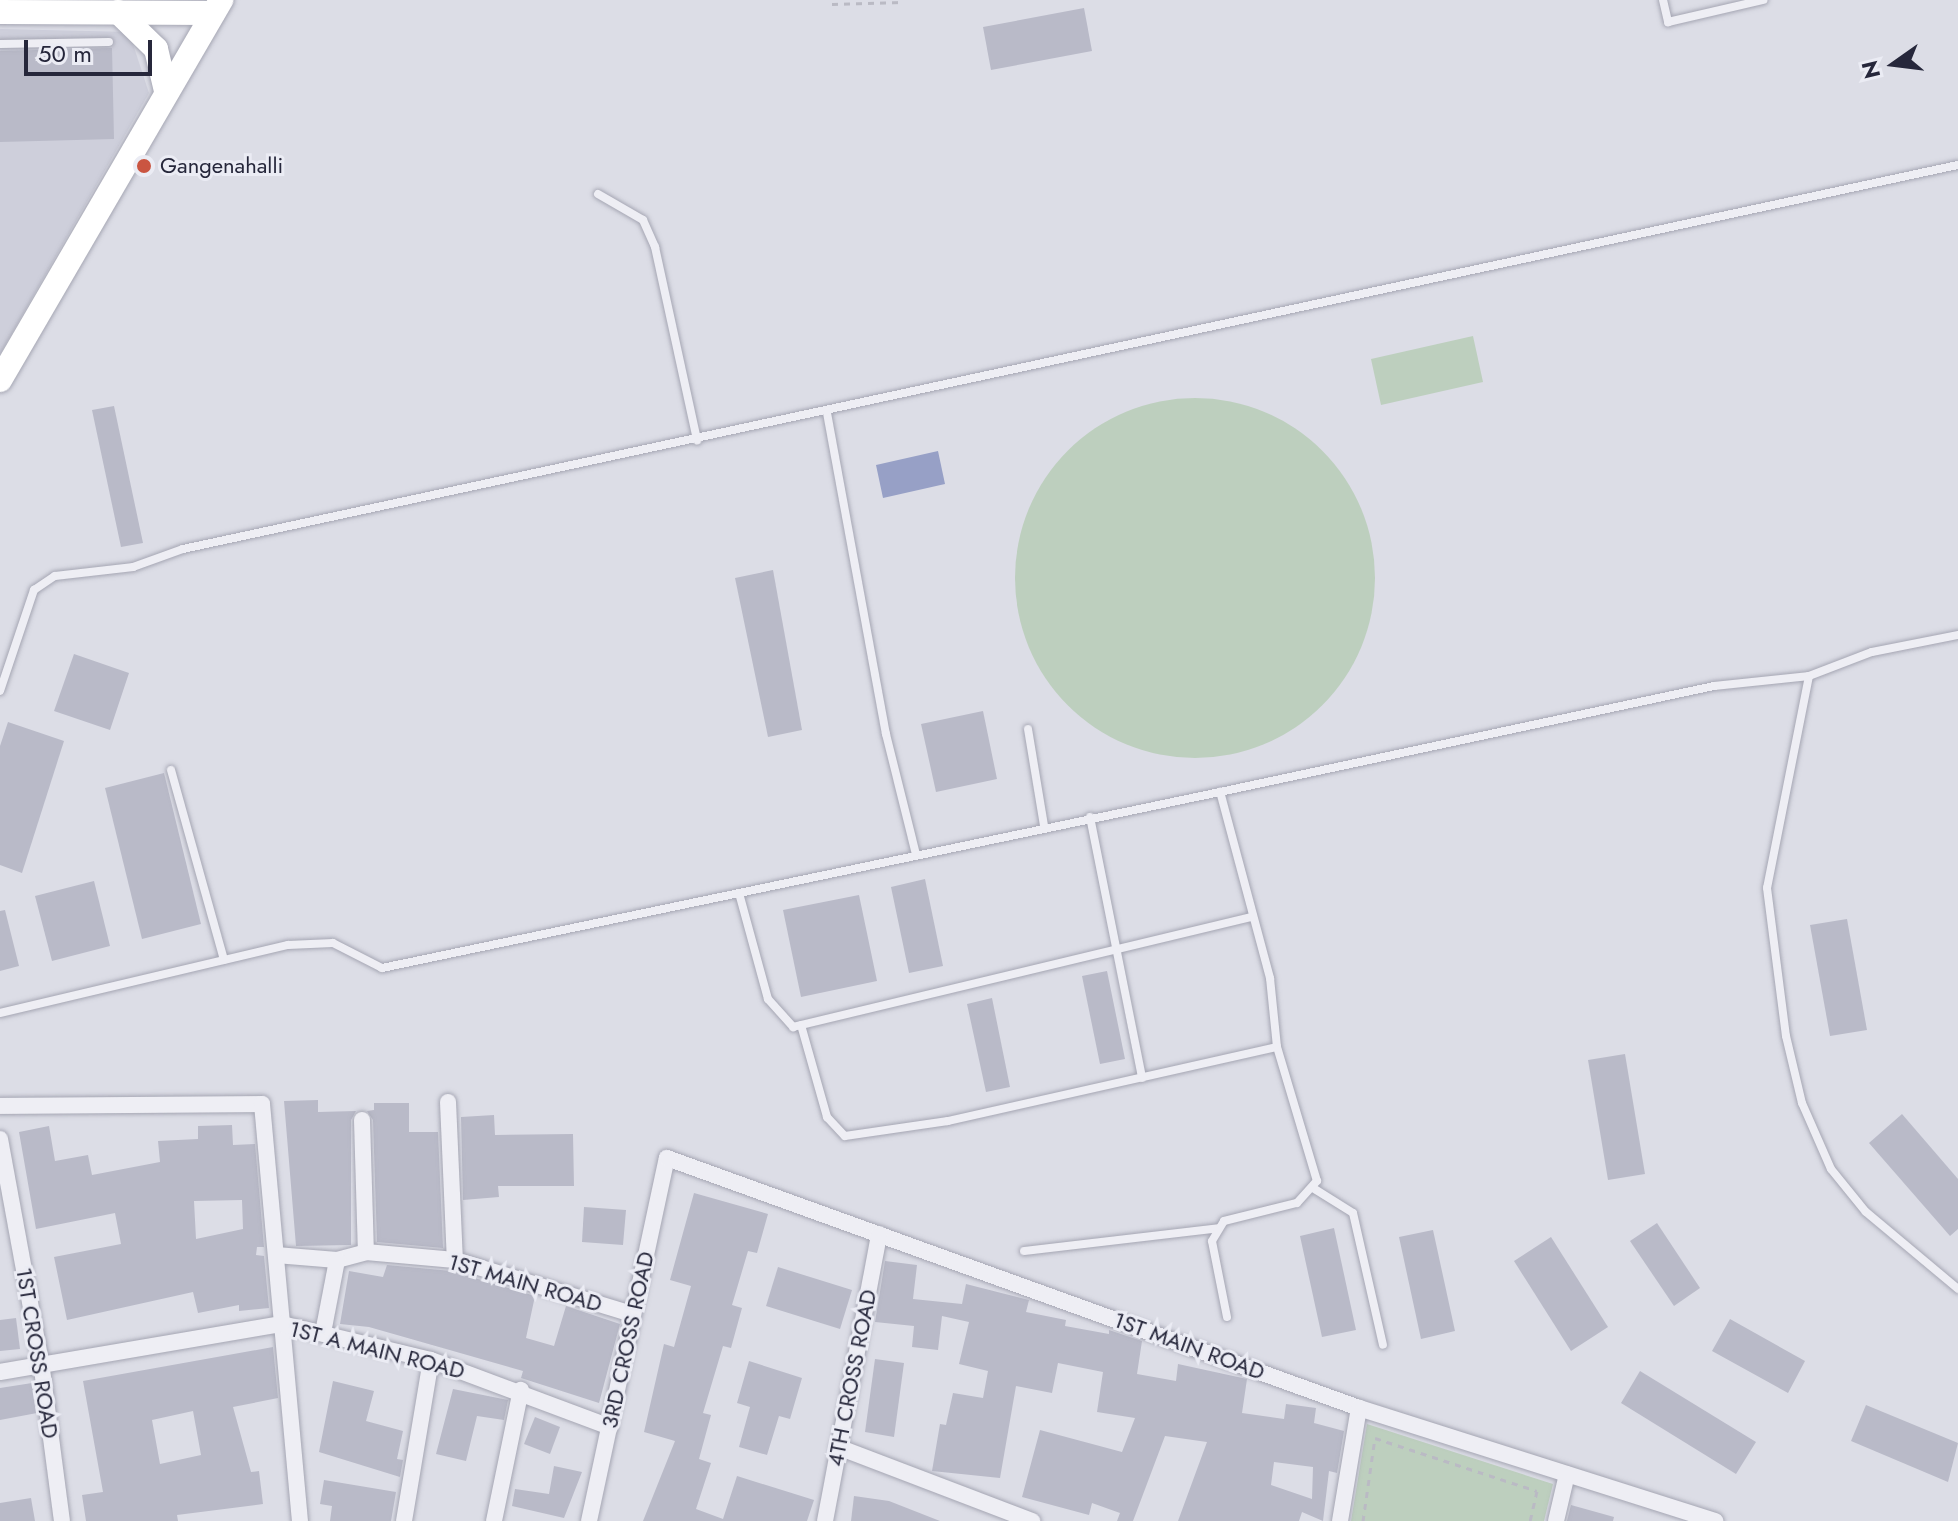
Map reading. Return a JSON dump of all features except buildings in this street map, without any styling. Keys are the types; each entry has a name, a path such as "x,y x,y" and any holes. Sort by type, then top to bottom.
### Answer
{"street":[{"path":"33,4 118,12 217,5"},
{"path":"0,12 33,4 217,5"},
{"path":"0,380 217,5"},
{"path":"118,12 156,49 166,91"},
{"path":"448,1102 455,1260"},
{"path":"0,1106 262,1104 300,1521"},
{"path":"362,1120 366,1252"},
{"name":"1ST CROSS ROAD","path":"0,1139 41,1362 62,1521"},
{"name":"1ST MAIN ROAD","path":"667,1158 1359,1408 1716,1521"},
{"name":"3RD CROSS ROAD","path":"589,1521 667,1158"},
{"name":"4TH CROSS ROAD","path":"825,1521 879,1234"},
{"name":"1ST MAIN ROAD","path":"276,1255 337,1260 366,1252 455,1260 632,1314"},
{"path":"323,1333 337,1260"},
{"name":"1ST A MAIN ROAD","path":"41,1362 282,1324 431,1360 521,1390 610,1427"},
{"path":"404,1521 431,1360"},
{"path":"0,1372 41,1362"},
{"path":"494,1521 521,1390"},
{"path":"1340,1521 1359,1408"},
{"path":"838,1447 1032,1521"},
{"path":"1556,1521 1567,1474"}],"lane":[{"path":"1663,0 1668,22 1763,0"},
{"path":"1717,0 1720,10"},
{"path":"0,44 109,42"},
{"path":"0,691 34,590 55,576 133,567 183,549 827,413 1958,165"},
{"path":"598,194 643,220 655,247 697,440"},
{"path":"827,413 886,734 916,854"},
{"path":"0,1013 288,945 333,943 382,968 1714,686 1793,673 1809,676 1872,652 1958,635"},
{"path":"1809,676 1767,888 1789,1050 1802,1103 1831,1169 1866,1212 1958,1289"},
{"path":"1028,729 1044,826"},
{"path":"171,770 224,960"},
{"path":"1220,792 1251,917 1270,978 1277,1047 1316,1163 1313,1188 1297,1203 1224,1221 1219,1228 1212,1241 1227,1317"},
{"path":"1090,817 1120,949 1142,1078"},
{"path":"739,893 768,999 793,1027 1251,917"},
{"path":"801,1025 827,1117 845,1136 948,1121 1277,1047"},
{"path":"1313,1188 1353,1213 1383,1345"},
{"path":"1024,1251 1219,1228"}],"path":[{"path":"832,4 903,2"},
{"path":"1363,1521 1375,1438 1537,1491 1530,1521"}],"shaded area":[{"path":"0,29 129,32 149,93 0,354"}],"green space":[{"path":"1473,336 1483,382 1381,405 1371,359"},
{"path":"1195,398 1230,401 1264,411 1295,428 1322,451 1345,478 1362,509 1372,543 1375,578 1372,613 1362,647 1345,678 1322,705 1295,728 1264,745 1230,755 1195,758 1160,755 1126,745 1095,728 1068,705 1045,678 1028,647 1018,613 1015,578 1018,543 1028,509 1045,478 1068,451 1095,428 1126,411 1160,401"},
{"path":"1367,1424 1553,1484 1544,1521 1351,1521"}],"water":[{"path":"938,451 945,484 883,498 876,465"}],"place":[{"name":"Gangenahalli","path":"144,166"}]}
